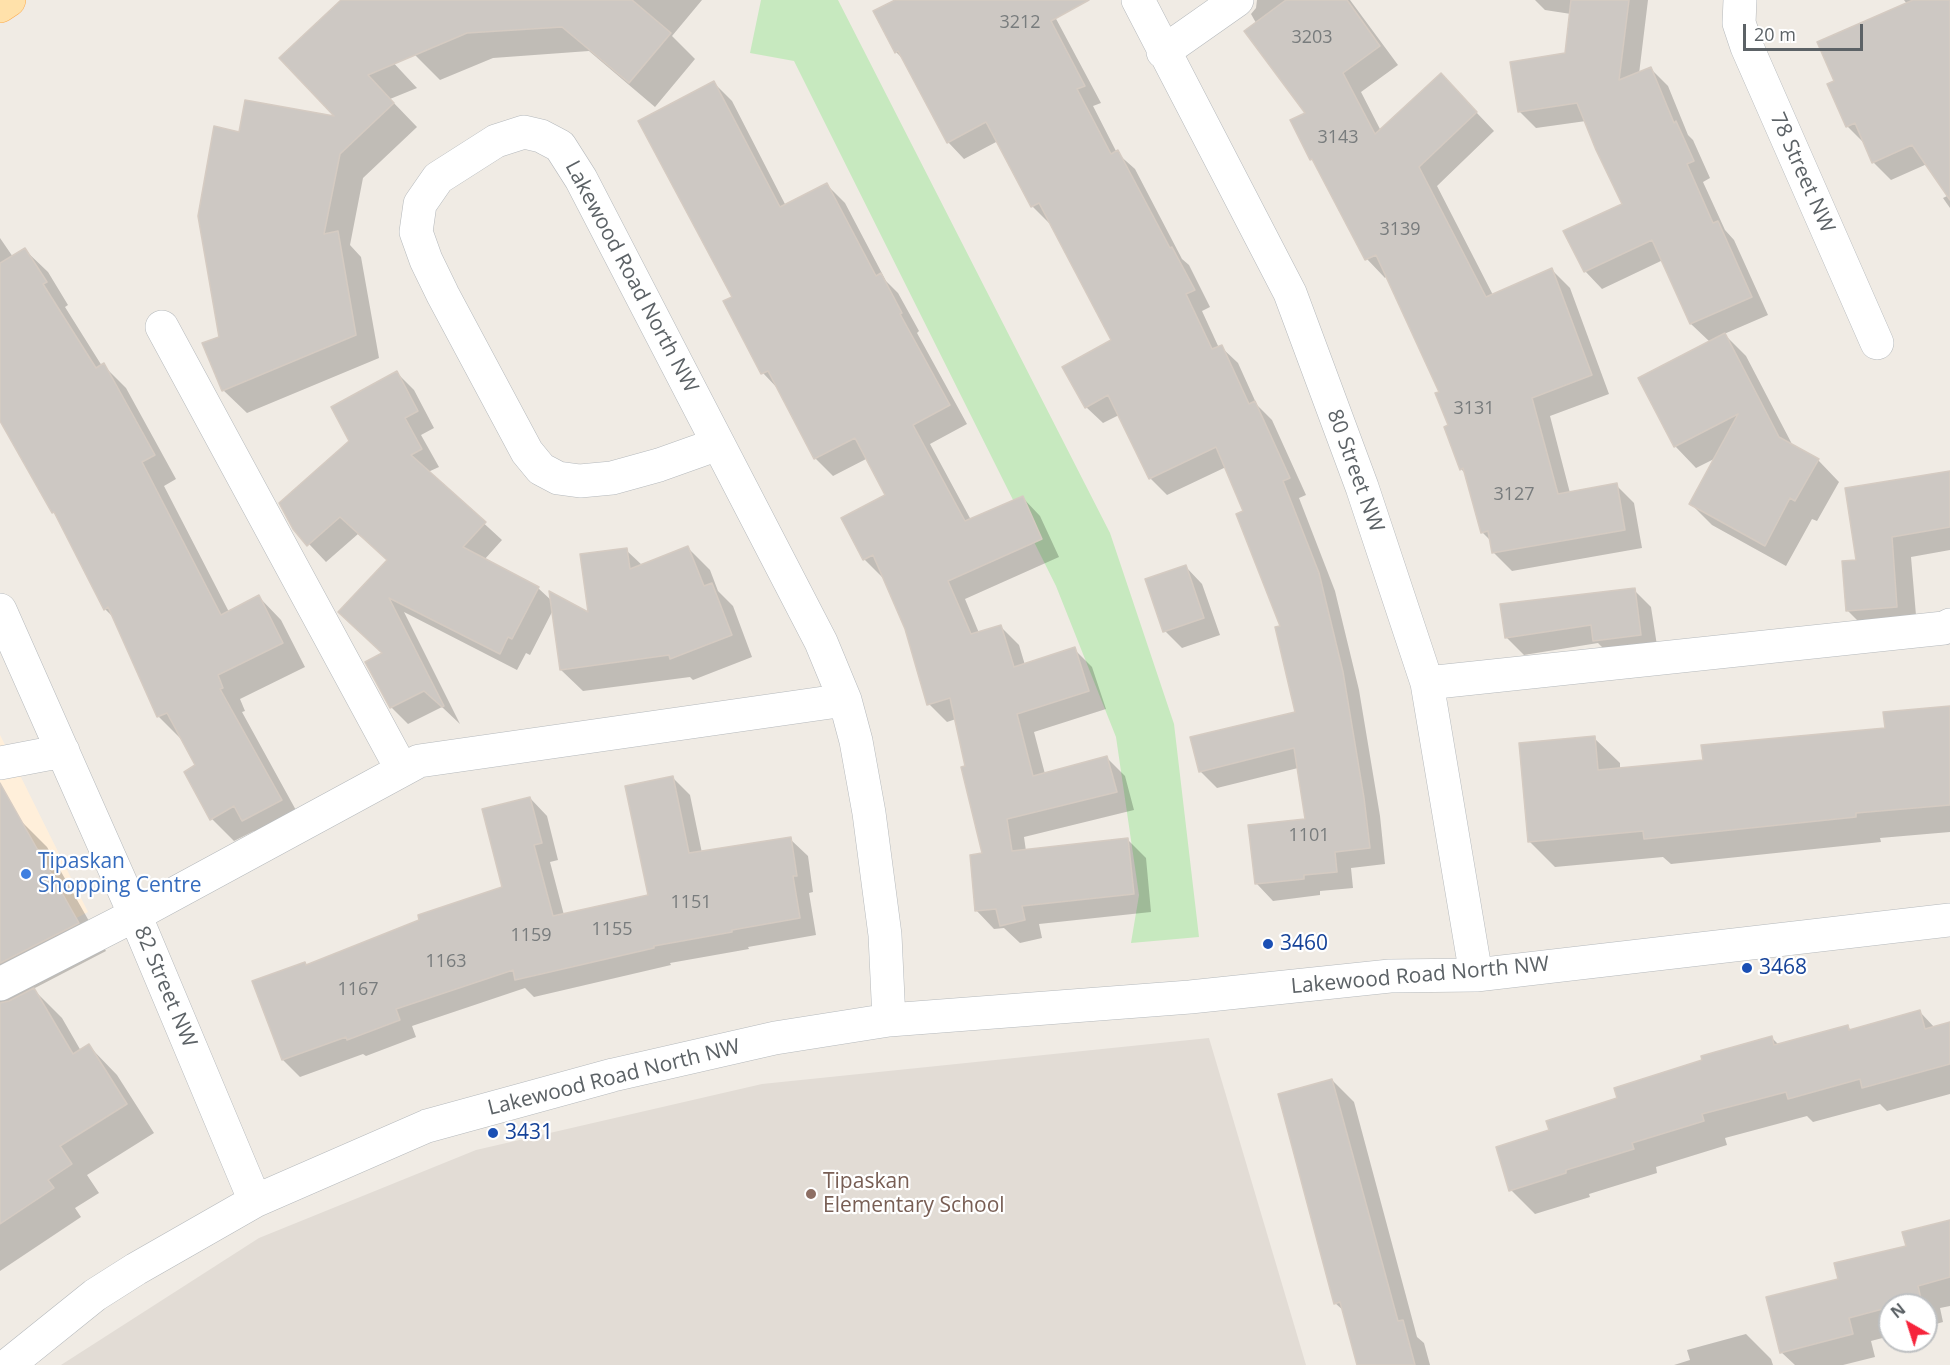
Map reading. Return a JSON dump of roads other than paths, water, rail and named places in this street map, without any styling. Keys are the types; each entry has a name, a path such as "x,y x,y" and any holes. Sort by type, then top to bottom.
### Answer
{"main road":[{"path":"0,6 9,0"}],"street":[{"name":"80 Street NW","path":"1138,0 1290,293 1362,487 1427,683 1476,975"},
{"path":"1163,52 1237,0"},
{"name":"78 Street NW","path":"1740,0 1739,23 1747,47 1877,343"},
{"name":"Lakewood Road North NW","path":"718,444 659,465 612,478 580,481 558,478 542,469 527,452 426,260 416,232 420,204 438,178 496,141 524,132 541,136 560,146 581,179 821,642 845,700 856,741 870,824 885,935 889,1020"},
{"path":"162,327 402,770"},
{"name":"82 Street NW","path":"0,610 135,915 255,1201"},
{"path":"1427,683 1944,628 1950,625"},
{"path":"0,984 135,915 419,761 845,700"},
{"path":"0,763 63,751"},
{"name":"Lakewood Road North NW","path":"8,1365 95,1295 255,1201 427,1126 625,1072 775,1038 889,1020 1190,997 1390,976 1476,975 1950,920"}],"place":[{"name":"Tipaskan Shopping Centre","path":"26,874"},
{"name":"3460","path":"1268,944"},
{"name":"3468","path":"1747,968"},
{"name":"3431","path":"493,1133"},
{"name":"Tipaskan Elementary School","path":"811,1194"}]}
